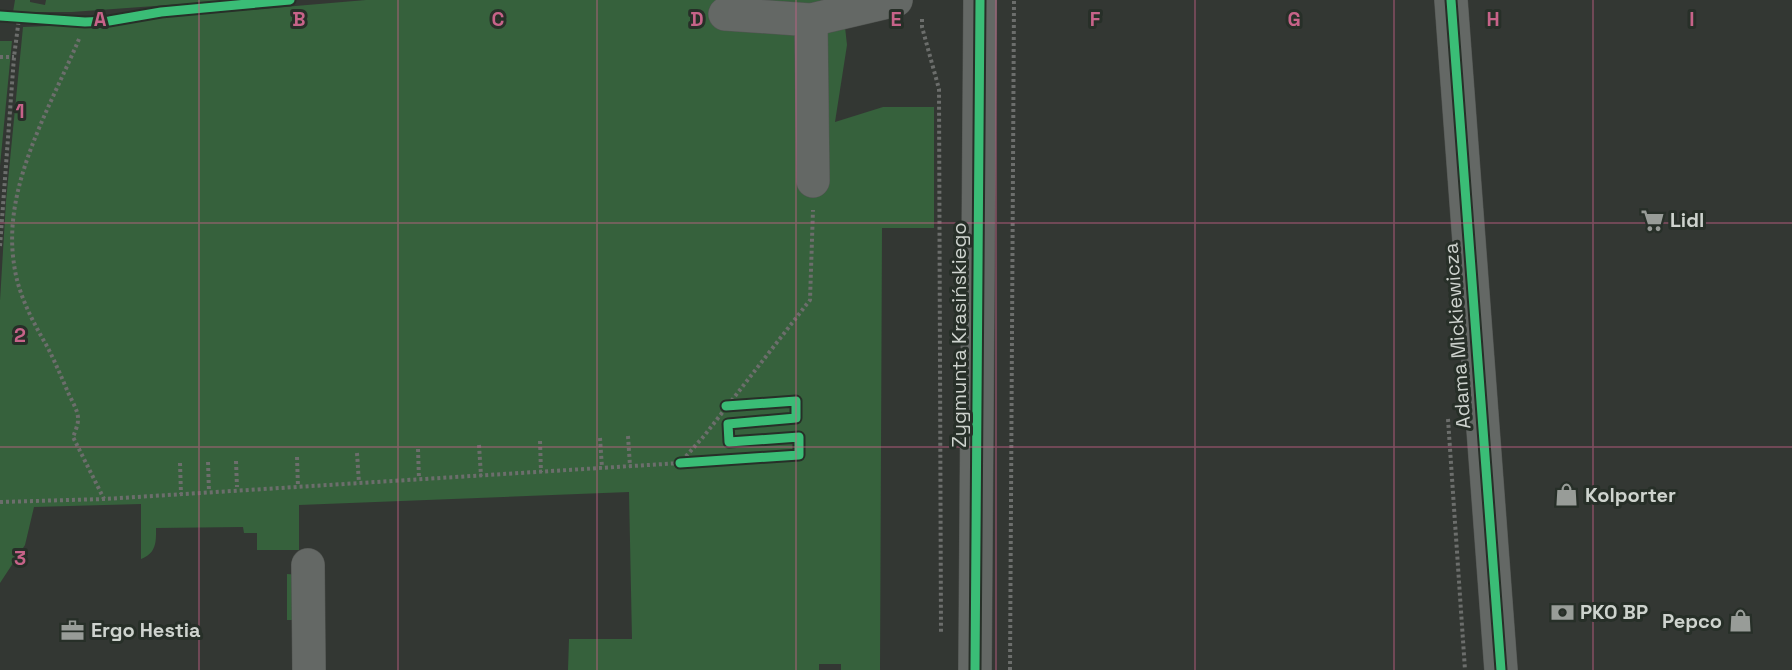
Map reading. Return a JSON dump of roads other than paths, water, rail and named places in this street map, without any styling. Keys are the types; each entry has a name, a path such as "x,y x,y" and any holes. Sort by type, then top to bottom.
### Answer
{"street":[{"name":"Zygmunta Krasińskiego","path":"975,670 980,0"},
{"name":"Adama Mickiewicza","path":"1451,0 1501,670"},
{"path":"724,14 811,20 909,8"},
{"path":"811,20 813,181"},
{"path":"308,565 309,670"}],"place":[{"name":"Lidl","path":"1652,220"},
{"name":"Kolporter","path":"1567,495"},
{"name":"PKO BP","path":"1562,612"},
{"name":"Pepco","path":"1740,621"},
{"name":"Ergo Hestia","path":"73,630"}]}
